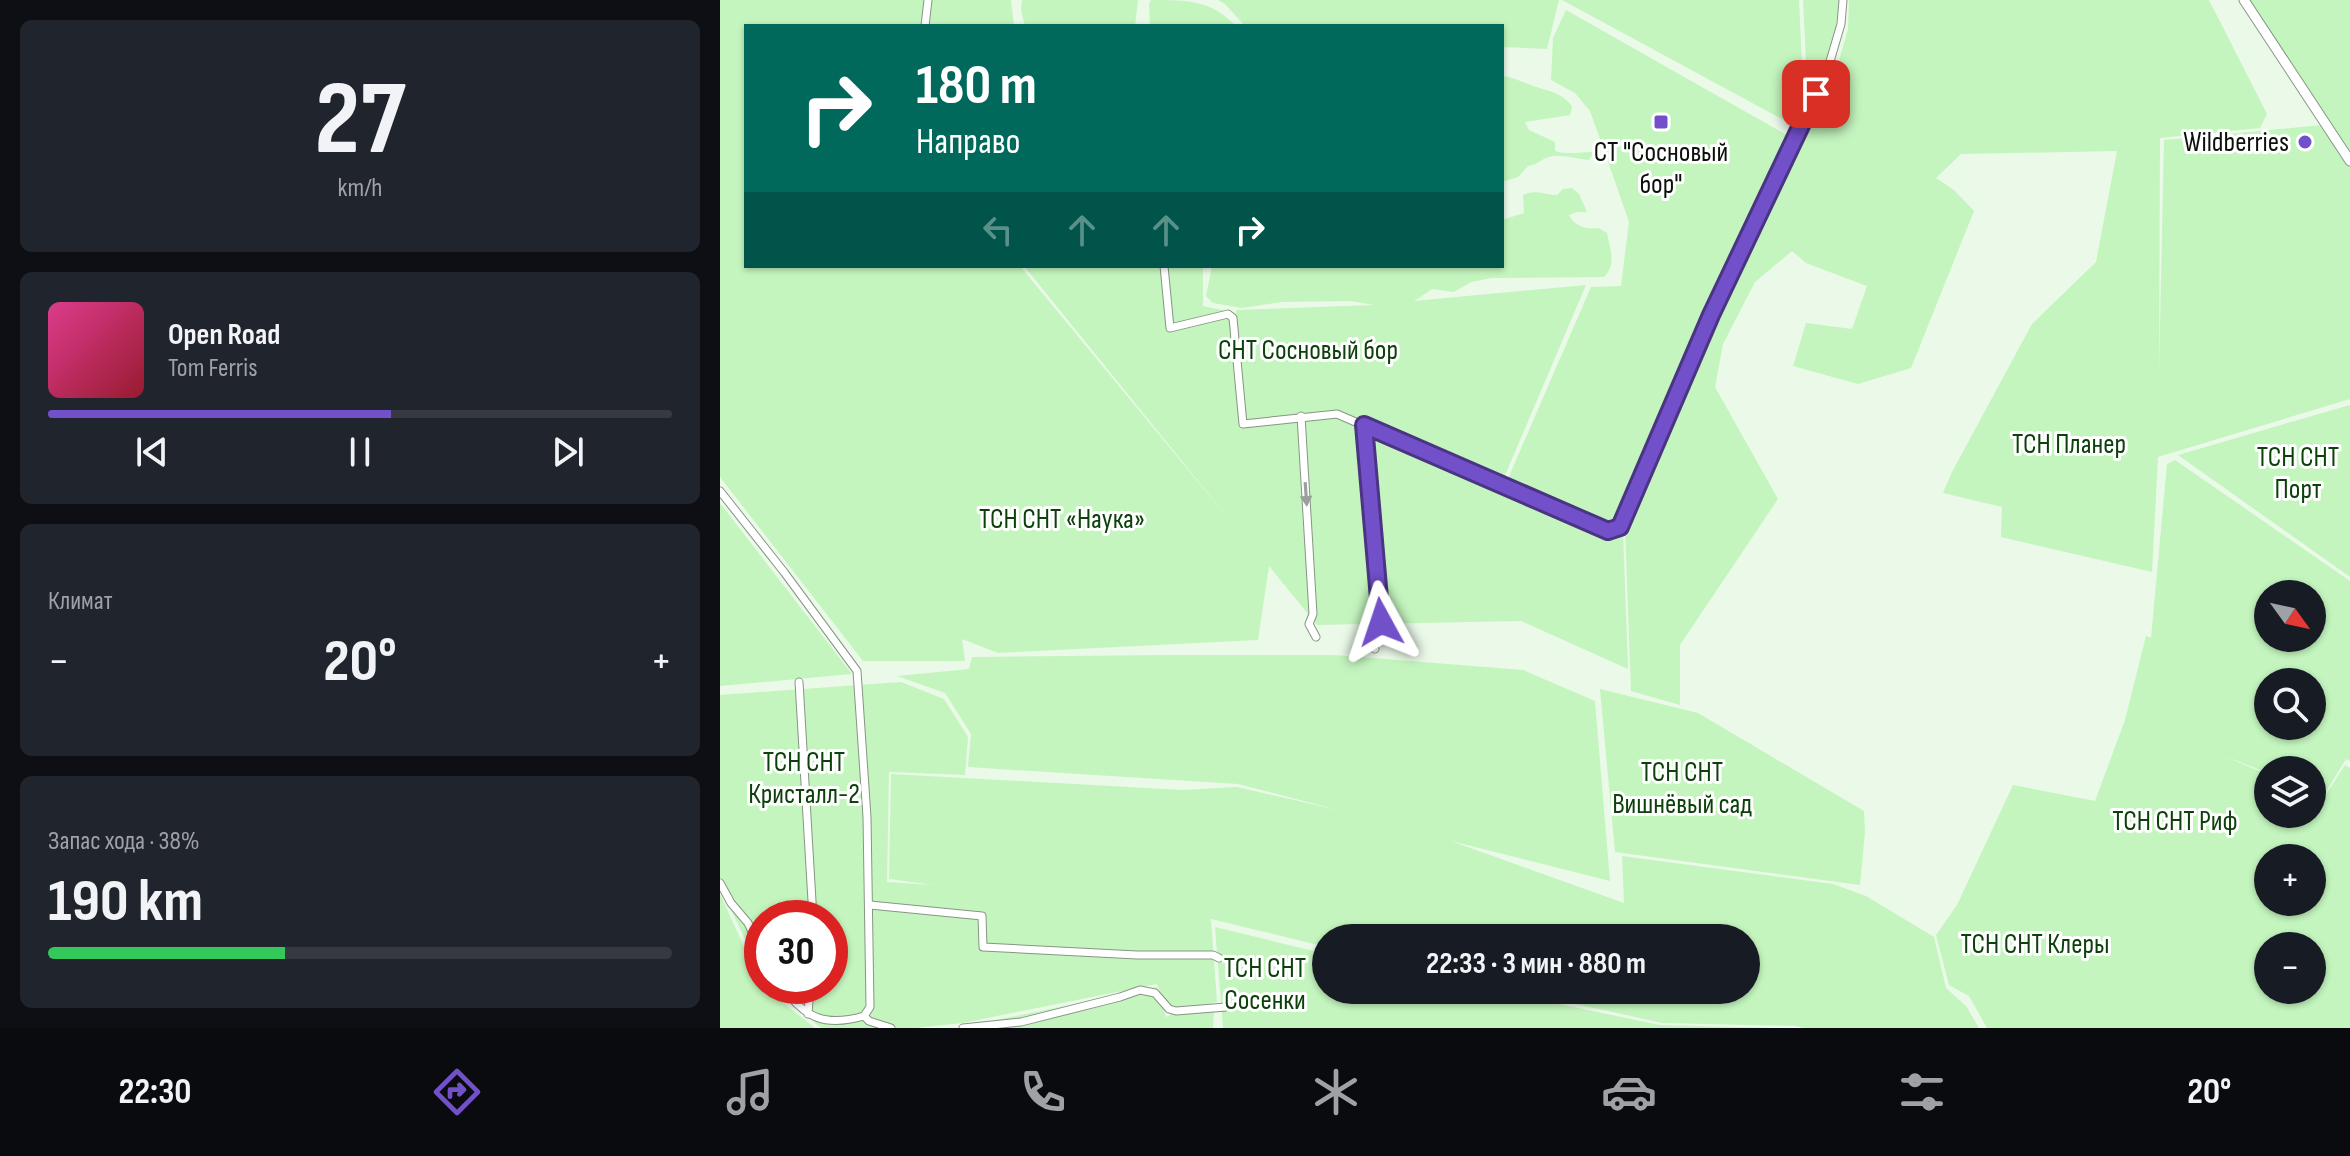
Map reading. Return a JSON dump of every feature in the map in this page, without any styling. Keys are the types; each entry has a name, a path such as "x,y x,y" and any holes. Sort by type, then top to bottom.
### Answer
{"main road":[{"path":"2244,0 2350,161"}],"street":[{"path":"925,24 928,0"},
{"path":"1164,268 1170,328 1228,314 1233,318 1243,424 1337,414 1608,531 1620,527 1711,315 1826,75 1841,24 1843,0"},
{"path":"1301,416 1313,614 1309,624 1316,637"},
{"path":"1364,425 1381,622 1367,631 1375,649"},
{"path":"720,491 857,671 867,817 870,1007 864,1016 844,1022 824,1021 808,1014 797,1004"},
{"path":"799,682 812,900"},
{"path":"720,883 744,918"},
{"path":"870,905 982,916 983,947 1137,955 1213,955 1219,958"},
{"path":"963,1028 1021,1022 1140,990 1155,993 1169,1009 1176,1011 1226,1007"},
{"path":"808,1014 809,1004"},
{"path":"864,1016 869,1021 891,1028"}],"green space":[{"path":"720,0 1011,0 1014,24 744,24 744,268 1022,268 1232,523 1026,268 1203,268 1203,306 1236,313 1236,310 1374,305 1350,301 1282,302 1242,308 1213,303 1206,296 1212,268 1504,268 1504,219 1524,213 1523,195 1536,192 1557,195 1563,189 1572,188 1579,194 1587,212 1569,215 1571,219 1581,226 1599,228 1607,233 1611,262 1604,277 1492,278 1471,282 1454,292 1432,289 1414,301 1586,285 1503,480 1623,532 1628,669 1521,621 1317,625 1269,566 1258,640 998,653 962,639 965,661 863,661 720,477"},
{"path":"1022,0 1138,0 1135,24 1024,24"},
{"path":"1151,0 1198,3 1217,11 1234,24 1150,24"},
{"path":"1218,0 1559,0 1547,49 1504,47 1504,24 1243,24"},
{"path":"1562,0 1799,0 1804,111 1795,126"},
{"path":"1803,0 1839,0 1830,54 1821,80 1808,102"},
{"name":"ТСН Планер","path":"1849,0 2209,0 2267,114 2260,128 2160,138 2159,372 2164,140 2322,125 2350,167 2350,399 2158,457 2152,572 2001,537 2002,507 1943,493 2032,324 2096,262 2117,151 1961,154 1936,178 1954,190 1974,211 1911,368 1858,384 1793,366 1806,323 1852,329 1867,286 1806,263 1792,251 1755,282 1723,344 1715,387 1778,499 1680,645 1680,705 1631,691 1625,527 1750,247 1836,71 1848,29"},
{"path":"2248,0 2350,0 2350,151 2341,138"},
{"path":"1566,10 1792,138 1712,302 1616,527 1507,481 1591,287 1621,286 1629,222 1590,111 1575,93 1551,80 1553,38"},
{"path":"1504,76 1551,92 1572,106 1570,115 1525,122 1529,130 1555,142 1555,151 1594,152 1589,160 1549,157 1528,166 1518,177 1504,181"},
{"name":"ТСН СНТ Порт","path":"2350,405 2350,577 2178,455"},
{"path":"2175,460 2350,581 2350,761 2346,759 2326,792 2326,756 2254,756 2254,768 2224,756 2254,769 2254,828 2326,828 2326,794 2345,765 2350,768 2350,1028 1987,1028 1969,996 1949,985 1936,935 1957,905 2013,785 2095,801 2125,720 2146,636 2151,638 2167,464"},
{"path":"720,503 852,674 720,686"},
{"name":"ТСН СНТ Кристалл-2","path":"1334,655 1523,670 1595,701 1610,881 1451,841 1624,903 1622,856 1833,884 1866,896 1934,937 1946,988 1966,1006 1979,1028 1804,1028 1662,1023 1576,1004 1760,1004 1760,924 1312,924 1312,944 1211,919 1217,1002 1167,1013 1157,984 962,1023 916,1028 821,1028 793,1004 848,1004 848,900 744,900 744,937 720,881 720,695 901,682 944,699 968,737 965,775 889,772 887,882 934,885 889,879 891,774 1183,790 1237,787 1338,810 1238,784 968,767 971,734 945,693 897,676 969,669 972,657"},
{"name":"ТСН СНТ Вишнёвый сад","path":"1600,689 1698,713 1864,811 1860,885 1615,852"},
{"path":"720,894 744,947 744,1004 785,1004 815,1028 720,1028"},
{"name":"ТСН СНТ Сосенки","path":"1215,927 1312,951 1312,1004 1559,1004 1660,1025 1772,1028 1223,1028"},
{"path":"1157,987 1166,1017 1174,1013 1214,1011 1213,1028 957,1028"}],"place":[{"name":"СТ \"Сосновый бор\"","path":"1661,122"},
{"name":"Wildberries","path":"2305,142"}],"route":[{"path":"1381,622 1364,425 1608,531 1620,527 1748,233 1816,94"}],"park label":[{"name":"СНТ Сосновый бор","path":"1308,350"},
{"name":"ТСН СНТ «Наука»","path":"1062,519"},
{"name":"ТСН СНТ Риф","path":"2175,821"},
{"name":"ТСН СНТ Клеры","path":"2035,944"}]}
